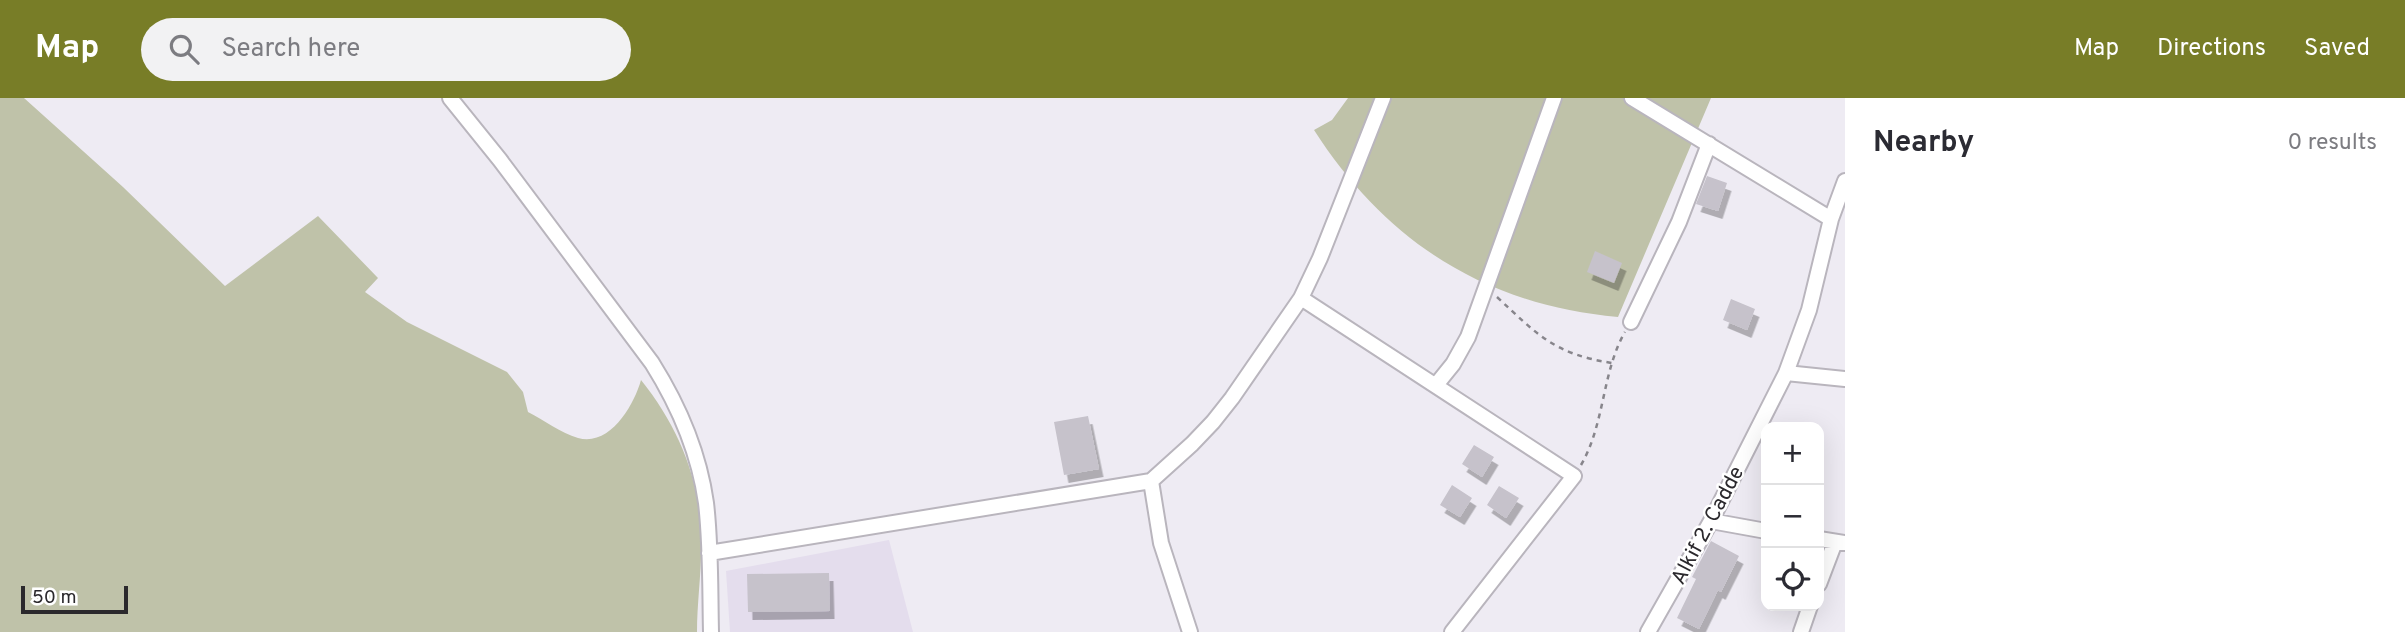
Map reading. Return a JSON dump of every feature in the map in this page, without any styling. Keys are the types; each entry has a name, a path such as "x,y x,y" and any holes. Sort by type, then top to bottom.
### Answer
{"street":[{"path":"450,98 500,160 663,380 681,416 697,462 706,503 711,632"},
{"path":"709,554 1151,481 1192,444 1226,406 1301,298 1320,258 1383,98"},
{"path":"1436,385 1461,351 1554,98"},
{"path":"1633,98 1831,219"},
{"path":"1631,322 1679,222 1709,144"},
{"name":"Alkif 2. Cadde","path":"1648,632 1711,521 1786,373 1809,310 1831,219 1845,181"},
{"path":"1301,298 1574,476 1452,632"},
{"path":"1786,373 1845,379"},
{"path":"1151,481 1161,543 1189,632"},
{"path":"1711,521 1761,530"},
{"path":"1824,574 1840,542"},
{"path":"1801,632 1809,611"}],"path":[{"path":"1486,286 1544,340 1578,356 1612,363"},
{"path":"1574,476 1593,439 1612,363 1622,336 1631,322"}],"shaded area":[{"path":"889,540 913,632 730,632 726,571"}],"green space":[{"path":"0,98 24,98 123,187 225,286 318,216 378,278 365,292 407,322 507,372 523,392 528,412 565,433 590,439 610,430 633,401 641,380 676,435 692,475 697,496 701,551 697,632 0,632"},
{"path":"1348,98 1711,98 1618,317 1570,310 1525,298 1482,282 1443,261 1407,235 1373,205 1342,170 1314,130 1332,120"}],"building":[{"path":"1707,176 1727,183 1718,211 1696,204"},
{"path":"1595,251 1622,263 1614,283 1587,272"},
{"path":"1731,299 1755,309 1747,330 1723,320"},
{"path":"1088,416 1099,469 1064,475 1054,422"},
{"path":"1474,445 1494,457 1482,477 1462,464"},
{"path":"1452,485 1472,498 1460,517 1440,505"},
{"path":"1499,486 1519,498 1506,518 1487,505"},
{"path":"1711,541 1739,556 1699,629 1677,618 1696,579 1692,577"},
{"path":"829,573 830,611 748,612 747,574"}]}
